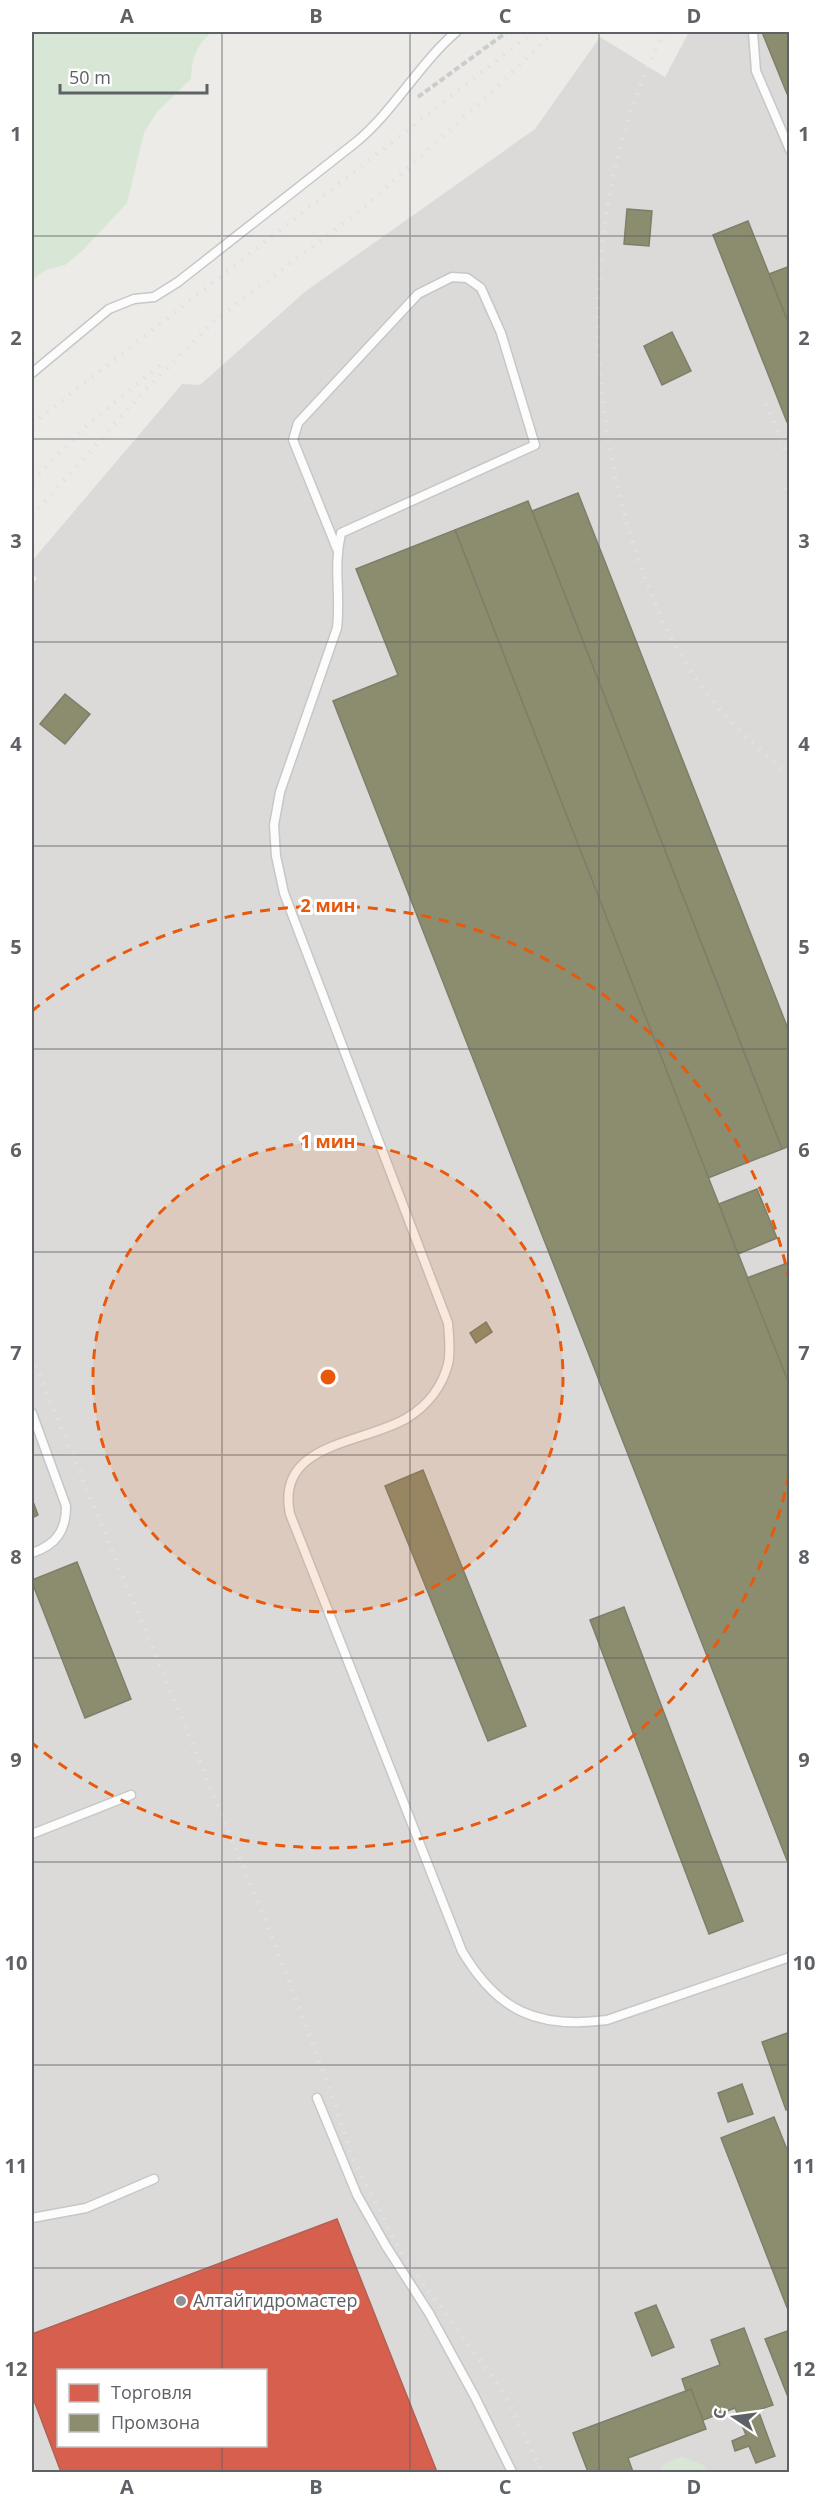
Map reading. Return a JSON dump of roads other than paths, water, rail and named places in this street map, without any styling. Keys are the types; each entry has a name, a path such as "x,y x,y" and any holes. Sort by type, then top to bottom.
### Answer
{"lane":[{"path":"32,373 109,309 134,299 154,297 178,282 355,143 371,130 439,47 456,32"},
{"path":"753,32 756,71 789,150"},
{"path":"337,549 293,440 298,423 418,294 452,277 467,278 481,288 501,333 535,445 341,532 335,575 339,608 337,628 280,792 274,825 276,856 284,893 448,1323 450,1356 444,1377 424,1406 406,1419 314,1454 300,1465 288,1489 290,1514 462,1951 476,1974 491,1990 509,2005 529,2015 553,2022 575,2024 607,2020 789,1957"},
{"path":"32,1413 66,1506 66,1521 61,1534 44,1549 32,1553"},
{"path":"32,1834 131,1795"},
{"path":"317,2098 357,2195 386,2246 429,2313 475,2397 512,2472"},
{"path":"32,2218 86,2208 154,2179"}],"railway":[{"path":"32,424 533,32"},
{"path":"32,516 139,397 215,320 360,211 496,88 553,32"},
{"path":"664,32 638,91 619,153 606,216 599,280 599,344 604,408 614,472 630,534 643,572 674,644 705,692 752,742 790,776"},
{"path":"32,481 83,429 166,360"},
{"path":"766,404 790,460"},
{"path":"786,488 790,497"},
{"path":"32,1357 267,1924 330,2089 351,2154 403,2256 504,2393 542,2472"}],"place":[{"name":"Алтайгидромастер","path":"181,2301"}]}
